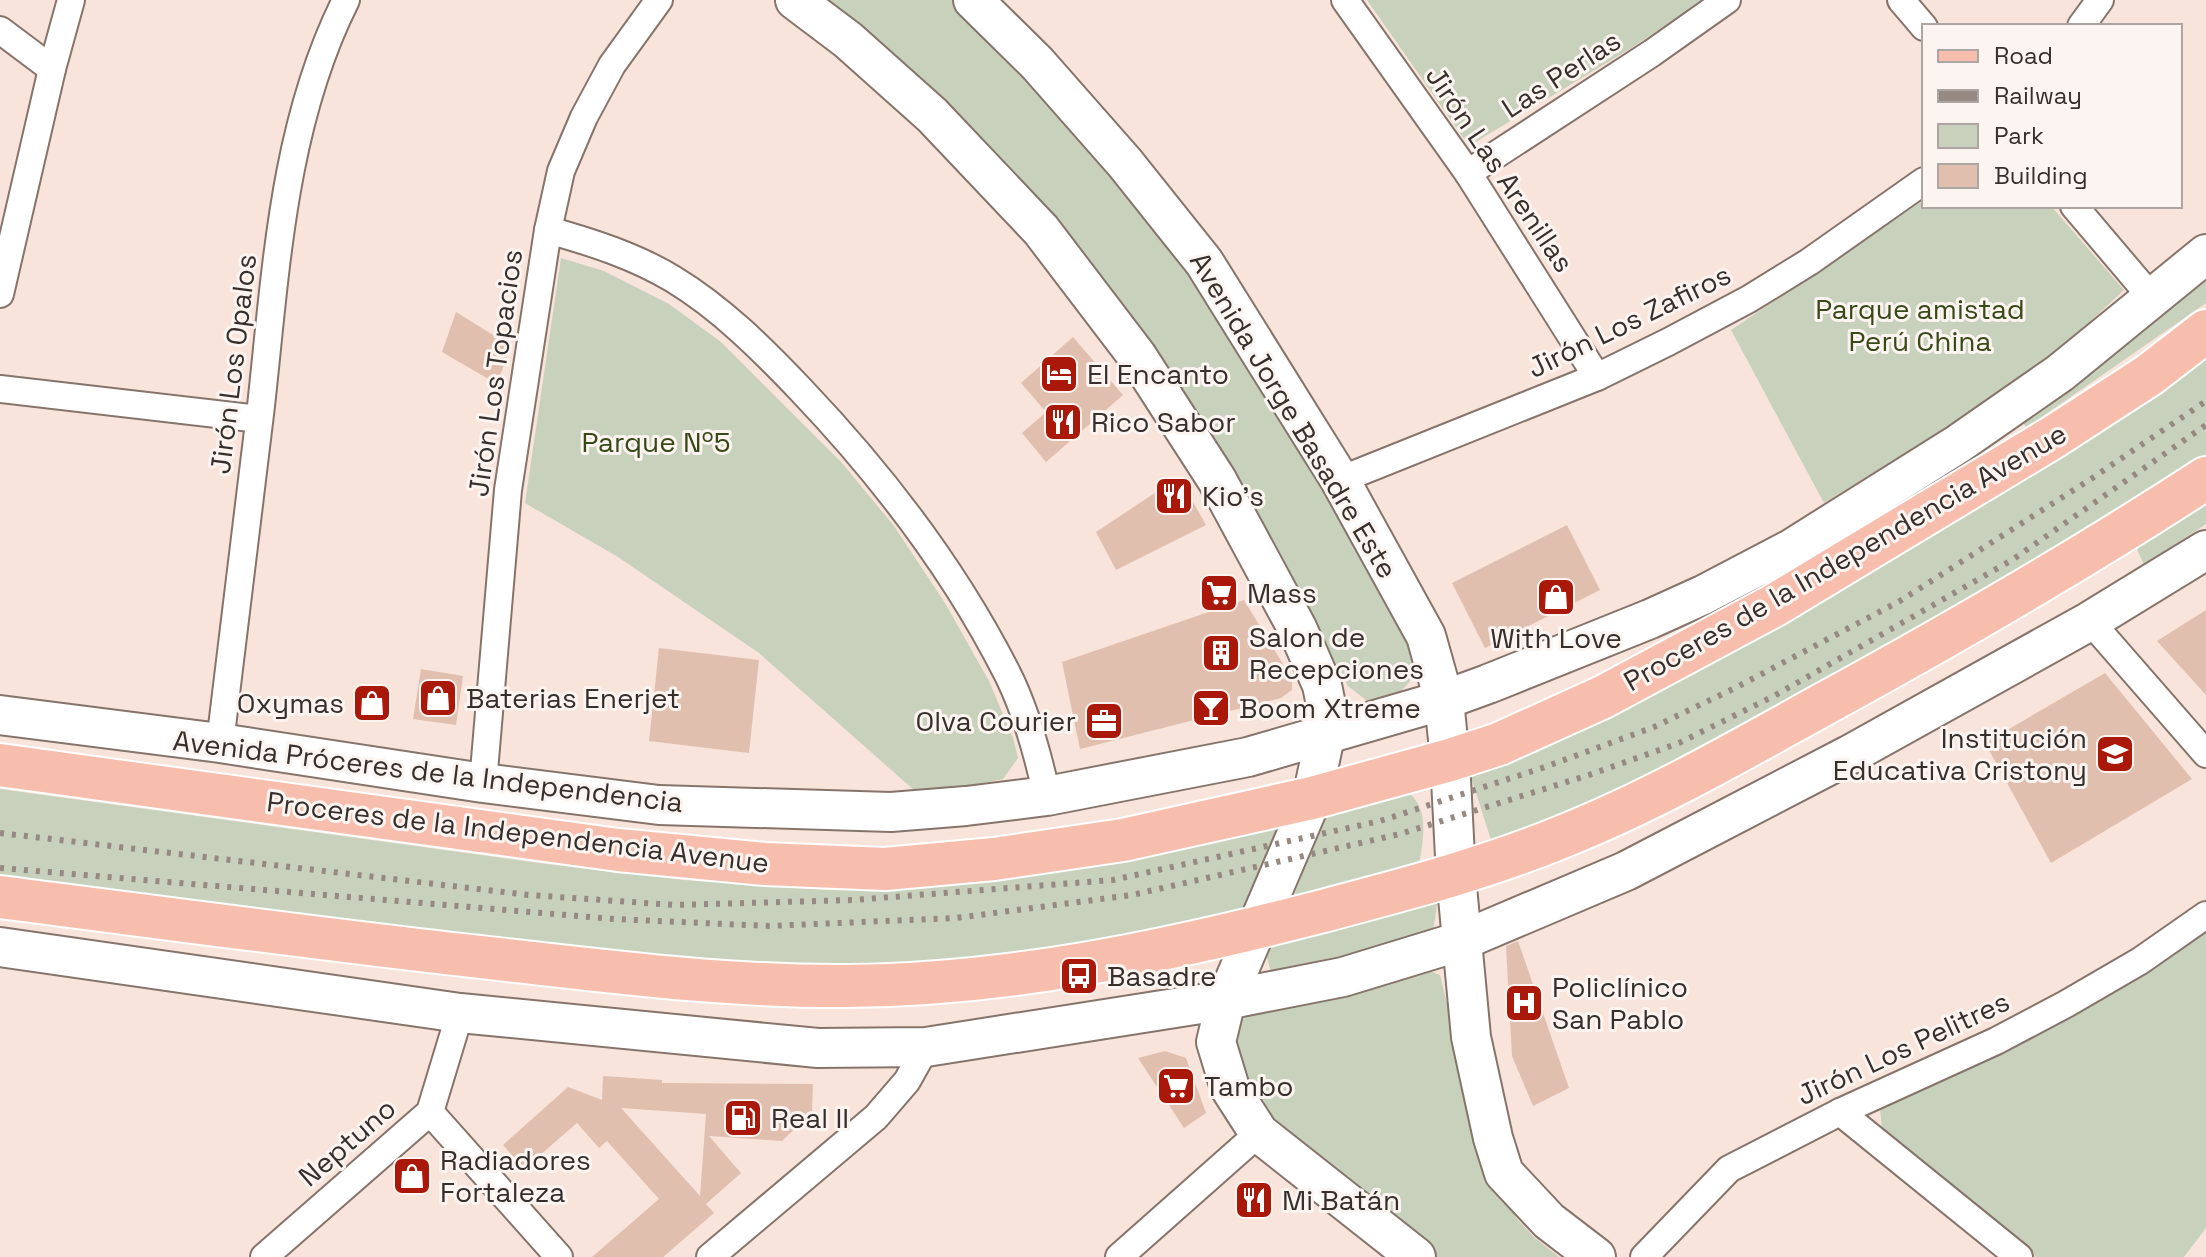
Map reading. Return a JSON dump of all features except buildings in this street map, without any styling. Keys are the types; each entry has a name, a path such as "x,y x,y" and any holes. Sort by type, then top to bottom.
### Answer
{"main road":[{"path":"795,0 848,40 932,115 1041,230 1137,356 1217,480 1297,628 1322,685 1326,705 1325,736 1312,798 1226,1000 1216,1042 1230,1088 1259,1133 1416,1257"},
{"name":"Avenida Jorge Basadre Este","path":"973,0 1037,63 1125,163 1204,262 1340,480 1426,636 1444,700 1471,1037 1504,1173 1549,1221 1596,1257"},
{"name":"Avenida Próceres de la Independencia","path":"0,715 659,805 891,812 1047,796 1248,757 1444,700 1650,619 1791,549 2060,373 2206,254"},
{"name":"Proceres de la Independencia Avenue","path":"0,765 618,850 765,864 885,869 994,859 1123,840 1312,798 1450,760 1499,744 1603,697 1773,606 2055,436 2149,375 2206,331"},
{"path":"0,897 415,950 682,980 846,986 978,981 1124,959 1255,929 1456,876 1570,834 1689,779 1883,672 2104,544 2206,478"},
{"path":"0,947 460,1013 818,1048 926,1047 1226,1000 1343,977 1461,941 1626,871 1849,755 2090,621 2206,550"}],"street":[{"path":"0,294 71,0"},
{"name":"Jirón Los Opalos","path":"220,743 275,270 299,131 315,68 346,0"},
{"name":"Jirón Los Topacios","path":"483,783 508,490 548,230 561,171 584,117 612,65 659,0"},
{"name":"Jirón Las Arenillas","path":"1345,0 1468,173 1597,377"},
{"name":"Las Perlas","path":"1468,173 1652,53 1727,0"},
{"path":"1901,0 1922,25"},
{"path":"2082,24 2100,0"},
{"path":"0,30 52,69"},
{"name":"Jirón Los Zafiros","path":"1340,480 1597,377 1749,299 1866,224 1922,182"},
{"path":"2076,208 2152,298"},
{"path":"548,230 630,258 672,278 718,311 770,358 864,459 915,523 970,607 1009,677 1033,739 1047,796"},
{"path":"0,389 259,419"},
{"path":"2090,621 2206,754"},
{"name":"Jirón Los Pelitres","path":"1644,1257 1729,1169 1840,1112 1996,1041 2066,1004 2140,961 2206,915"},
{"name":"Neptuno","path":"264,1257 430,1112 460,1013"},
{"path":"710,1257 876,1117 907,1081 926,1047"},
{"path":"430,1112 559,1257"},
{"path":"1840,1112 2019,1257"},
{"path":"1119,1257 1259,1133"}],"green space":[{"path":"821,0 956,0 995,37 1205,286 1386,595 1415,664 1410,681 1397,696 1383,704 1366,700 1348,686 1259,528 1173,388"},
{"path":"1367,0 1703,0 1633,47 1469,146"},
{"name":"Parque amistad Perú China","path":"1922,201 1922,208 2053,208 2124,290 2053,356 1976,409 1824,503 1731,330"},
{"name":"Parque Nº5","path":"561,258 604,271 669,304 721,342 842,463 894,526 945,603 989,681 1018,758 1003,779 961,788 915,791 759,653 618,557 525,503"},
{"path":"2206,281 2206,303 2026,428 2021,417"},
{"path":"2206,353 2206,459 2148,498 1624,795 1492,843 1471,777 1579,732 1640,701"},
{"path":"2206,494 2206,524 2144,565 2136,547"},
{"path":"0,789 547,864 684,880 828,890 977,880 1269,827 1278,830 1243,911 1067,951 848,971 682,962 419,934 0,876"},
{"path":"1410,794 1417,801 1423,820 1418,871 1292,901 1322,819 1361,804"},
{"path":"1438,898 1433,932 1278,974 1270,969 1266,953 1274,942 1366,922"},
{"path":"2206,926 2206,1228 2184,1257 2036,1257 1883,1137 1880,1109 1886,1104"},
{"path":"1411,964 1440,975 1481,1141 1498,1189 1517,1219 1559,1257 1432,1257 1283,1143 1234,1060 1236,1026 1248,1014"}],"railway":[{"path":"0,833 529,895 675,905 853,900 1113,880 1380,821 1542,768 1654,727 1900,601 2206,401"},
{"path":"0,868 614,919 769,926 956,918 1132,895 1400,834 1589,775 1679,743 1774,696 2012,560 2206,425"}],"place":[{"name":"El Encanto","path":"1059,374"},
{"name":"Rico Sabor","path":"1063,422"},
{"name":"Kio's","path":"1174,496"},
{"name":"Mass","path":"1219,593"},
{"name":"With Love","path":"1556,597"},
{"name":"Salon de Recepciones","path":"1221,653"},
{"name":"Baterias Enerjet","path":"438,698"},
{"name":"Oxymas","path":"372,703"},
{"name":"Boom Xtreme","path":"1211,708"},
{"name":"Olva Courier","path":"1104,721"},
{"name":"Institución Educativa Cristony","path":"2115,754"},
{"name":"Basadre","path":"1079,976"},
{"name":"Policlínico San Pablo","path":"1524,1003"},
{"name":"Tambo","path":"1176,1086"},
{"name":"Real II","path":"743,1118"},
{"name":"Radiadores Fortaleza","path":"412,1176"},
{"name":"Mi Batán","path":"1254,1200"}]}
